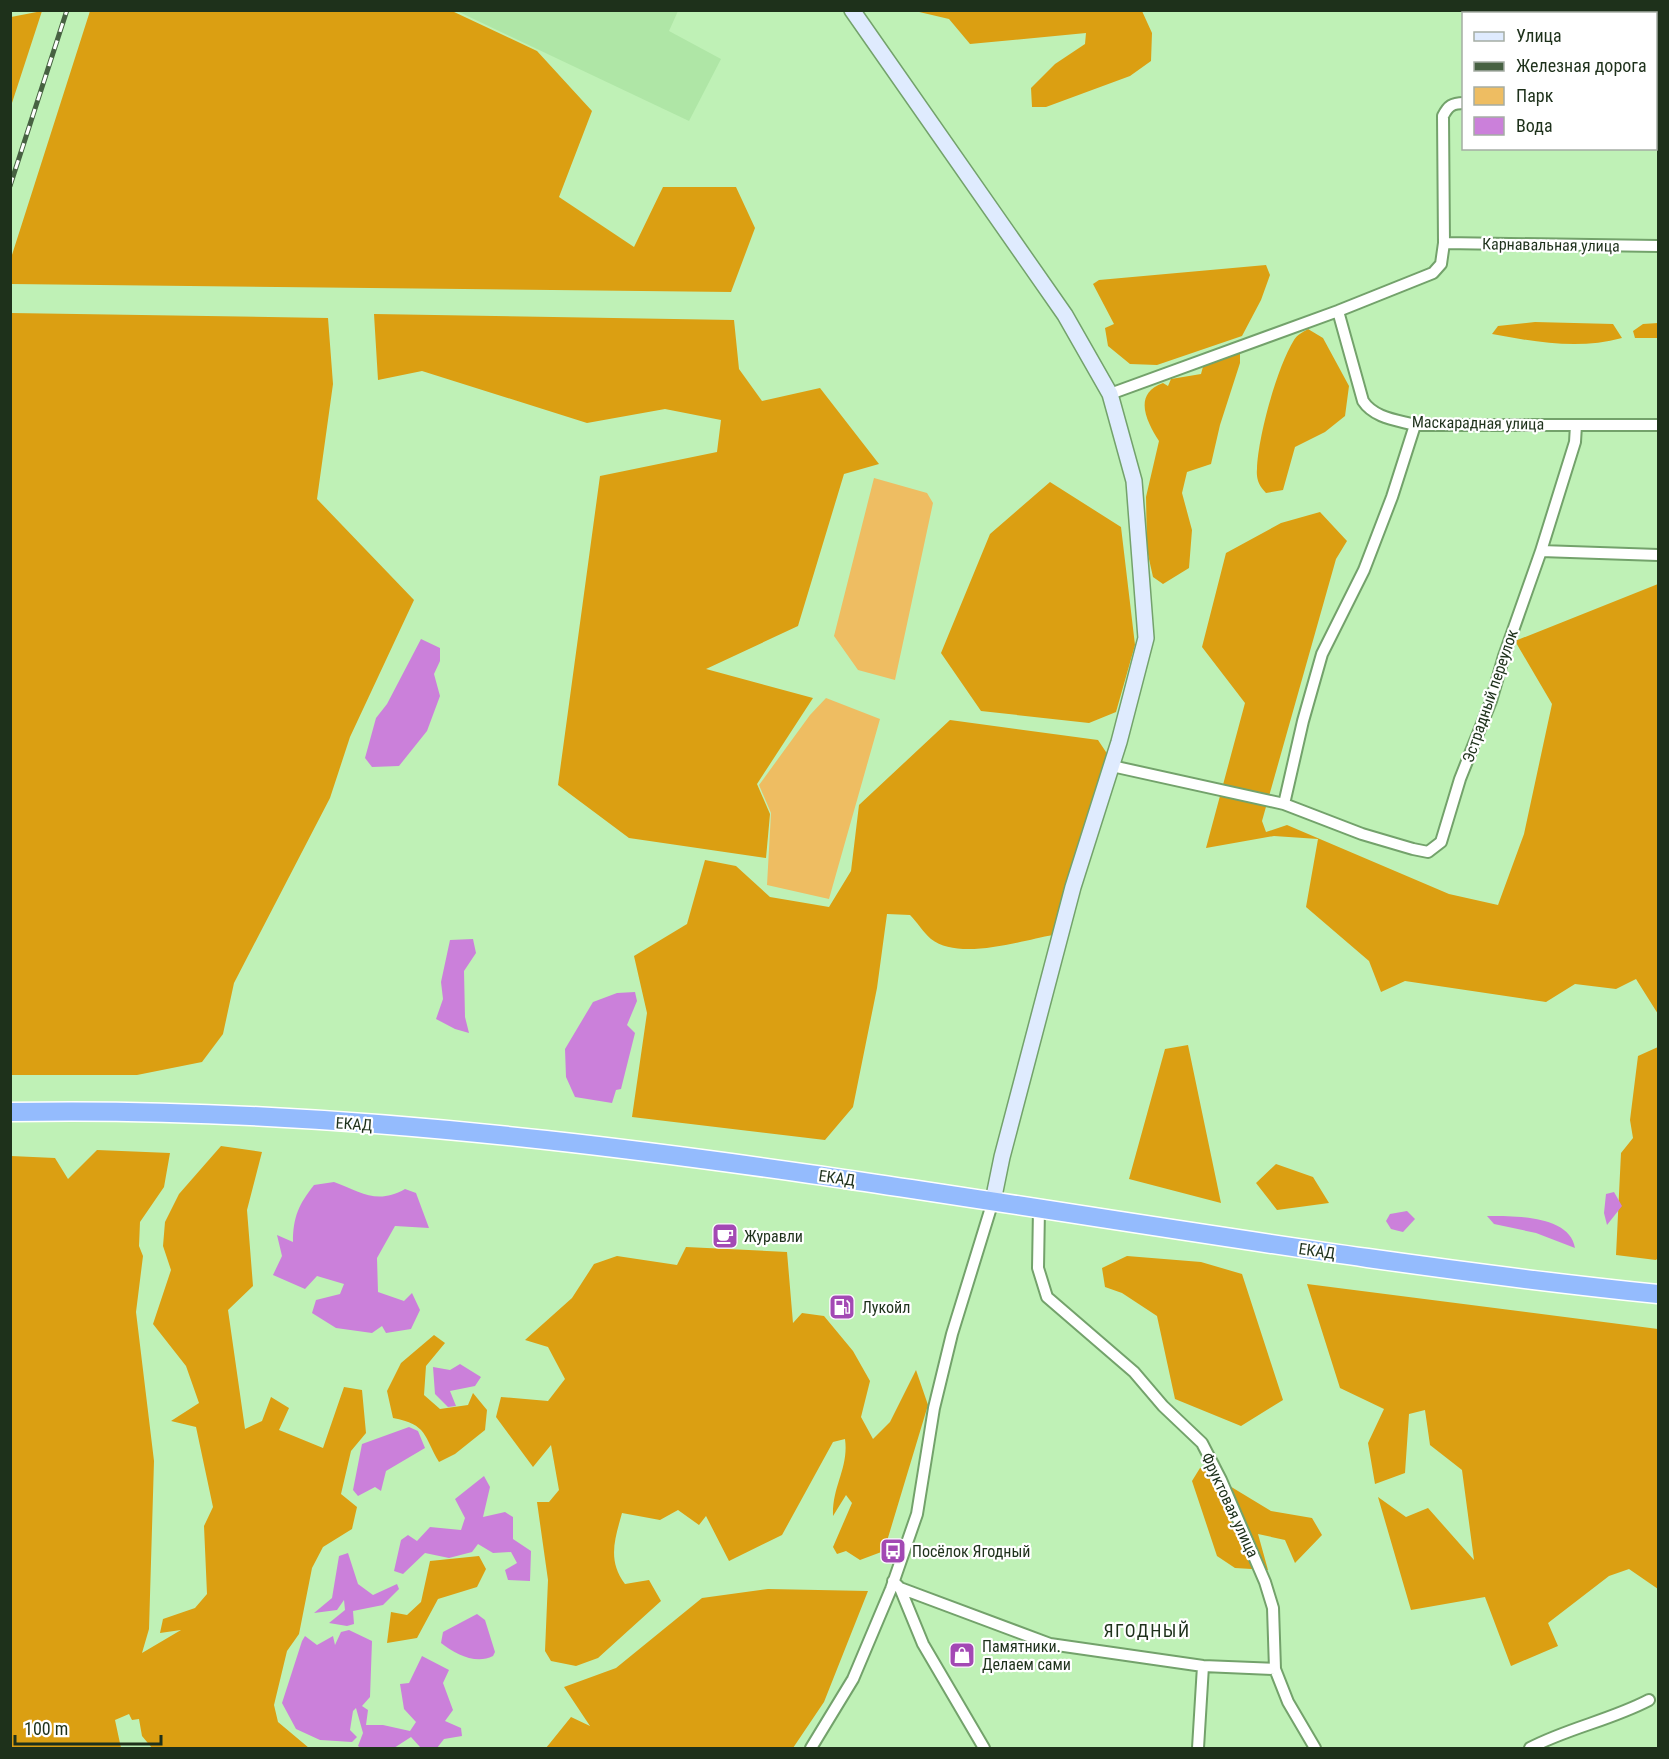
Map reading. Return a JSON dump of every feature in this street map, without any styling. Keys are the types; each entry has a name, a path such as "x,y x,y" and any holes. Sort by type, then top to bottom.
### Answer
{"highway":[{"name":"ЕКАД","path":"10,1112 226,1115 415,1128 608,1146 1509,1278 1659,1294"}],"street":[{"path":"811,1749 853,1679 897,1585 917,1514 939,1387 952,1334 993,1201 1002,1157 1073,887 1112,766 1146,638 1134,481 1110,394 1065,315 852,10"},
{"path":"1110,394 1425,278 1441,264 1444,243 1443,116 1447,107 1455,103 1462,103"},
{"name":"Карнавальная улица","path":"1444,243 1659,246"},
{"name":"Маскарадная улица","path":"1338,311 1358,388 1370,411 1415,426 1659,425"},
{"name":"Эстрадный переулок","path":"1284,804 1362,834 1413,849 1428,852 1441,842 1460,779 1491,701 1504,656 1541,551 1575,442 1576,425"},
{"path":"1112,766 1284,804 1303,721 1322,654 1368,561 1415,426"},
{"path":"1541,551 1659,555"},
{"name":"Фруктовая улица","path":"1039,1209 1038,1263 1047,1297 1134,1372 1163,1406 1202,1443 1221,1480 1265,1582 1273,1608 1275,1669 1288,1702 1315,1749"},
{"path":"1029,1251 1038,1263"},
{"path":"897,1585 1050,1644 1203,1666 1275,1669"},
{"path":"897,1585 923,1644 984,1749"},
{"path":"1198,1749 1203,1666"},
{"path":"1530,1749 1596,1721 1626,1712 1649,1700"}],"shaded area":[{"path":"42,11 11,106 11,17"},
{"path":"90,11 452,11 537,51 592,111 559,197 634,247 663,187 736,187 755,228 731,292 11,284 11,258"},
{"path":"457,11 678,11 669,31 721,59 689,121"},
{"path":"915,11 1142,11 1152,33 1151,61 1130,76 1046,107 1032,107 1031,88 1055,64 1085,44 1086,33 970,44 949,19"},
{"path":"1266,265 1270,275 1261,300 1242,336 1157,365 1130,364 1108,346 1105,328 1114,324 1093,284 1099,280"},
{"path":"11,313 328,318 333,384 317,499 414,600 350,737 330,798 234,983 223,1034 202,1062 137,1075 11,1075"},
{"path":"374,314 734,320 739,369 762,401 820,388 879,464 844,474 798,626 706,669 813,698 757,784 770,814 766,858 629,838 558,785 600,476 717,452 721,420 665,409 587,423 422,371 378,380"},
{"path":"1535,322 1613,324 1622,338 1590,344 1557,344 1492,334 1498,326"},
{"path":"1658,323 1658,338 1635,338 1633,331 1643,324"},
{"path":"1308,329 1323,338 1349,386 1345,416 1325,432 1295,447 1283,490 1266,493 1258,482 1257,473 1265,421 1275,384 1288,352 1295,338"},
{"path":"1240,353 1240,363 1220,425 1211,464 1187,472 1182,493 1192,530 1189,568 1163,584 1153,577 1147,550 1146,497 1159,441 1147,417 1145,401 1153,388 1163,383 1168,386 1171,379 1201,374 1204,363"},
{"path":"1050,482 1121,527 1135,645 1116,712 1089,723 981,711 941,653 990,534"},
{"path":"1320,512 1347,541 1336,559 1262,821 1266,832 1287,825 1449,894 1498,905 1524,834 1552,704 1515,641 1658,584 1658,1014 1636,979 1616,989 1575,984 1546,1002 1405,981 1381,992 1369,961 1306,907 1318,839 1274,836 1206,848 1245,703 1202,647 1226,553 1281,523"},
{"path":"950,720 1098,740 1108,755 1053,935 990,948 957,948 931,939 910,915 887,914 877,988 853,1107 825,1140 632,1117 647,1013 634,956 687,924 705,860 736,866 770,897 829,907 851,871 859,805"},
{"path":"1188,1045 1221,1203 1129,1179 1165,1049"},
{"path":"1658,1047 1658,1258 1656,1260 1616,1255 1621,1153 1633,1138 1630,1120 1638,1056"},
{"path":"221,1146 262,1152 247,1210 253,1286 228,1310 245,1429 262,1421 271,1397 289,1408 279,1430 323,1448 344,1387 362,1390 366,1433 351,1451 341,1494 357,1507 352,1529 323,1547 312,1568 299,1634 287,1651 274,1705 278,1722 309,1748 152,1748 142,1736 139,1719 132,1720 129,1714 115,1720 121,1748 11,1748 11,1156 55,1158 68,1179 97,1150 170,1153 164,1187 140,1222 139,1246 143,1256 136,1312 154,1461 149,1629 142,1653 181,1630 160,1633 163,1619 195,1608 207,1594 204,1526 213,1507 196,1427 171,1421 199,1403 186,1366 153,1324 171,1270 163,1246 165,1222 179,1194"},
{"path":"1276,1164 1313,1177 1329,1203 1277,1210 1256,1183"},
{"path":"686,1247 787,1252 793,1323 802,1313 824,1316 853,1351 870,1381 861,1417 873,1439 890,1422 916,1370 928,1405 884,1551 860,1560 846,1551 837,1554 833,1547 852,1503 846,1495 833,1516 833,1505 846,1449 845,1439 833,1442 782,1535 729,1561 706,1516 699,1525 678,1510 660,1520 622,1513 614,1549 619,1575 625,1584 649,1580 661,1601 598,1658 576,1666 551,1661 545,1651 548,1580 537,1502 549,1502 559,1490 551,1445 533,1467 496,1417 501,1397 548,1401 565,1379 548,1347 525,1340 572,1298 594,1264 617,1256 677,1265"},
{"path":"1127,1256 1201,1262 1242,1274 1283,1400 1241,1426 1175,1399 1157,1316 1122,1293 1105,1287 1102,1268"},
{"path":"1307,1284 1658,1329 1658,1589 1629,1569 1609,1576 1548,1623 1558,1646 1511,1666 1485,1597 1411,1610 1378,1497 1406,1517 1428,1508 1474,1560 1462,1470 1430,1445 1425,1410 1409,1414 1405,1473 1375,1484 1368,1443 1384,1409 1340,1388"},
{"path":"434,1335 445,1343 426,1366 424,1395 440,1409 468,1405 473,1393 487,1410 485,1430 455,1454 439,1462 427,1438 419,1428 393,1418 387,1391 401,1363"},
{"path":"1200,1468 1271,1511 1312,1518 1322,1535 1295,1563 1285,1540 1258,1534 1268,1570 1235,1568 1217,1556 1192,1481"},
{"path":"479,1556 486,1569 477,1587 438,1599 417,1638 387,1643 391,1612 407,1615 421,1602 430,1561"},
{"path":"768,1589 868,1591 824,1702 793,1748 546,1748 571,1717 590,1726 564,1687 616,1668 702,1598"}],"green space":[{"path":"874,478 927,493 933,503 895,680 858,670 834,636"},
{"path":"826,698 880,719 829,899 767,885 771,813 759,785 810,715"}],"water":[{"path":"421,639 440,648 440,661 434,674 440,696 427,731 399,766 372,767 365,758 376,718 387,704"},
{"path":"473,939 476,953 464,971 465,1017 469,1033 436,1019 443,999 441,982 450,940"},
{"path":"635,992 637,1001 627,1025 635,1033 621,1089 616,1090 612,1103 575,1097 566,1077 565,1049 593,1002 617,993"},
{"path":"334,1182 369,1195 386,1196 405,1189 416,1193 429,1228 395,1226 377,1258 378,1292 404,1301 412,1293 420,1310 411,1329 386,1333 382,1326 372,1333 336,1328 312,1313 316,1300 340,1294 344,1284 317,1276 305,1289 273,1275 282,1256 277,1235 293,1242 296,1218 309,1192 314,1185"},
{"path":"1614,1192 1622,1206 1607,1225 1604,1213 1606,1194"},
{"path":"1407,1211 1415,1219 1403,1232 1391,1229 1386,1221 1390,1214"},
{"path":"1487,1216 1525,1217 1552,1223 1571,1237 1575,1248 1536,1233 1494,1224"},
{"path":"460,1364 481,1377 475,1386 450,1391 456,1406 448,1407 435,1394 433,1367 450,1370"},
{"path":"409,1427 418,1431 425,1448 386,1471 381,1491 375,1487 358,1496 353,1490 362,1444"},
{"path":"484,1476 490,1487 483,1517 505,1512 513,1517 513,1539 531,1551 530,1581 508,1580 505,1570 517,1563 511,1552 493,1553 478,1544 472,1552 449,1558 425,1553 403,1574 394,1571 401,1540 408,1535 417,1541 430,1527 461,1530 465,1518 455,1499"},
{"path":"348,1553 358,1584 373,1595 397,1584 399,1589 383,1605 353,1611 354,1624 347,1626 329,1623 345,1610 344,1600 337,1610 314,1613 332,1598 339,1556"},
{"path":"477,1614 485,1620 495,1652 493,1656 473,1659 441,1643 443,1632"},
{"path":"349,1630 372,1641 370,1697 362,1706 368,1710 366,1725 383,1725 410,1731 416,1722 404,1709 400,1684 409,1683 422,1656 449,1670 443,1683 453,1710 445,1721 461,1728 462,1736 444,1739 437,1748 420,1747 411,1737 394,1748 361,1748 358,1746 363,1733 356,1708 353,1711 350,1730 357,1737 352,1742 320,1740 296,1729 282,1703 302,1641 305,1636 317,1645 333,1636 335,1645 341,1632"}],"railway":[{"path":"10,186 67,10"}],"place":[{"name":"Журавли","path":"725,1236"},
{"name":"Лукойл","path":"842,1307"},
{"name":"Посёлок Ягодный","path":"893,1551"},
{"name":"Памятники. Делаем сами","path":"962,1655"}],"district":[{"name":"ЯГОДНЫЙ","path":"1147,1630"}]}
